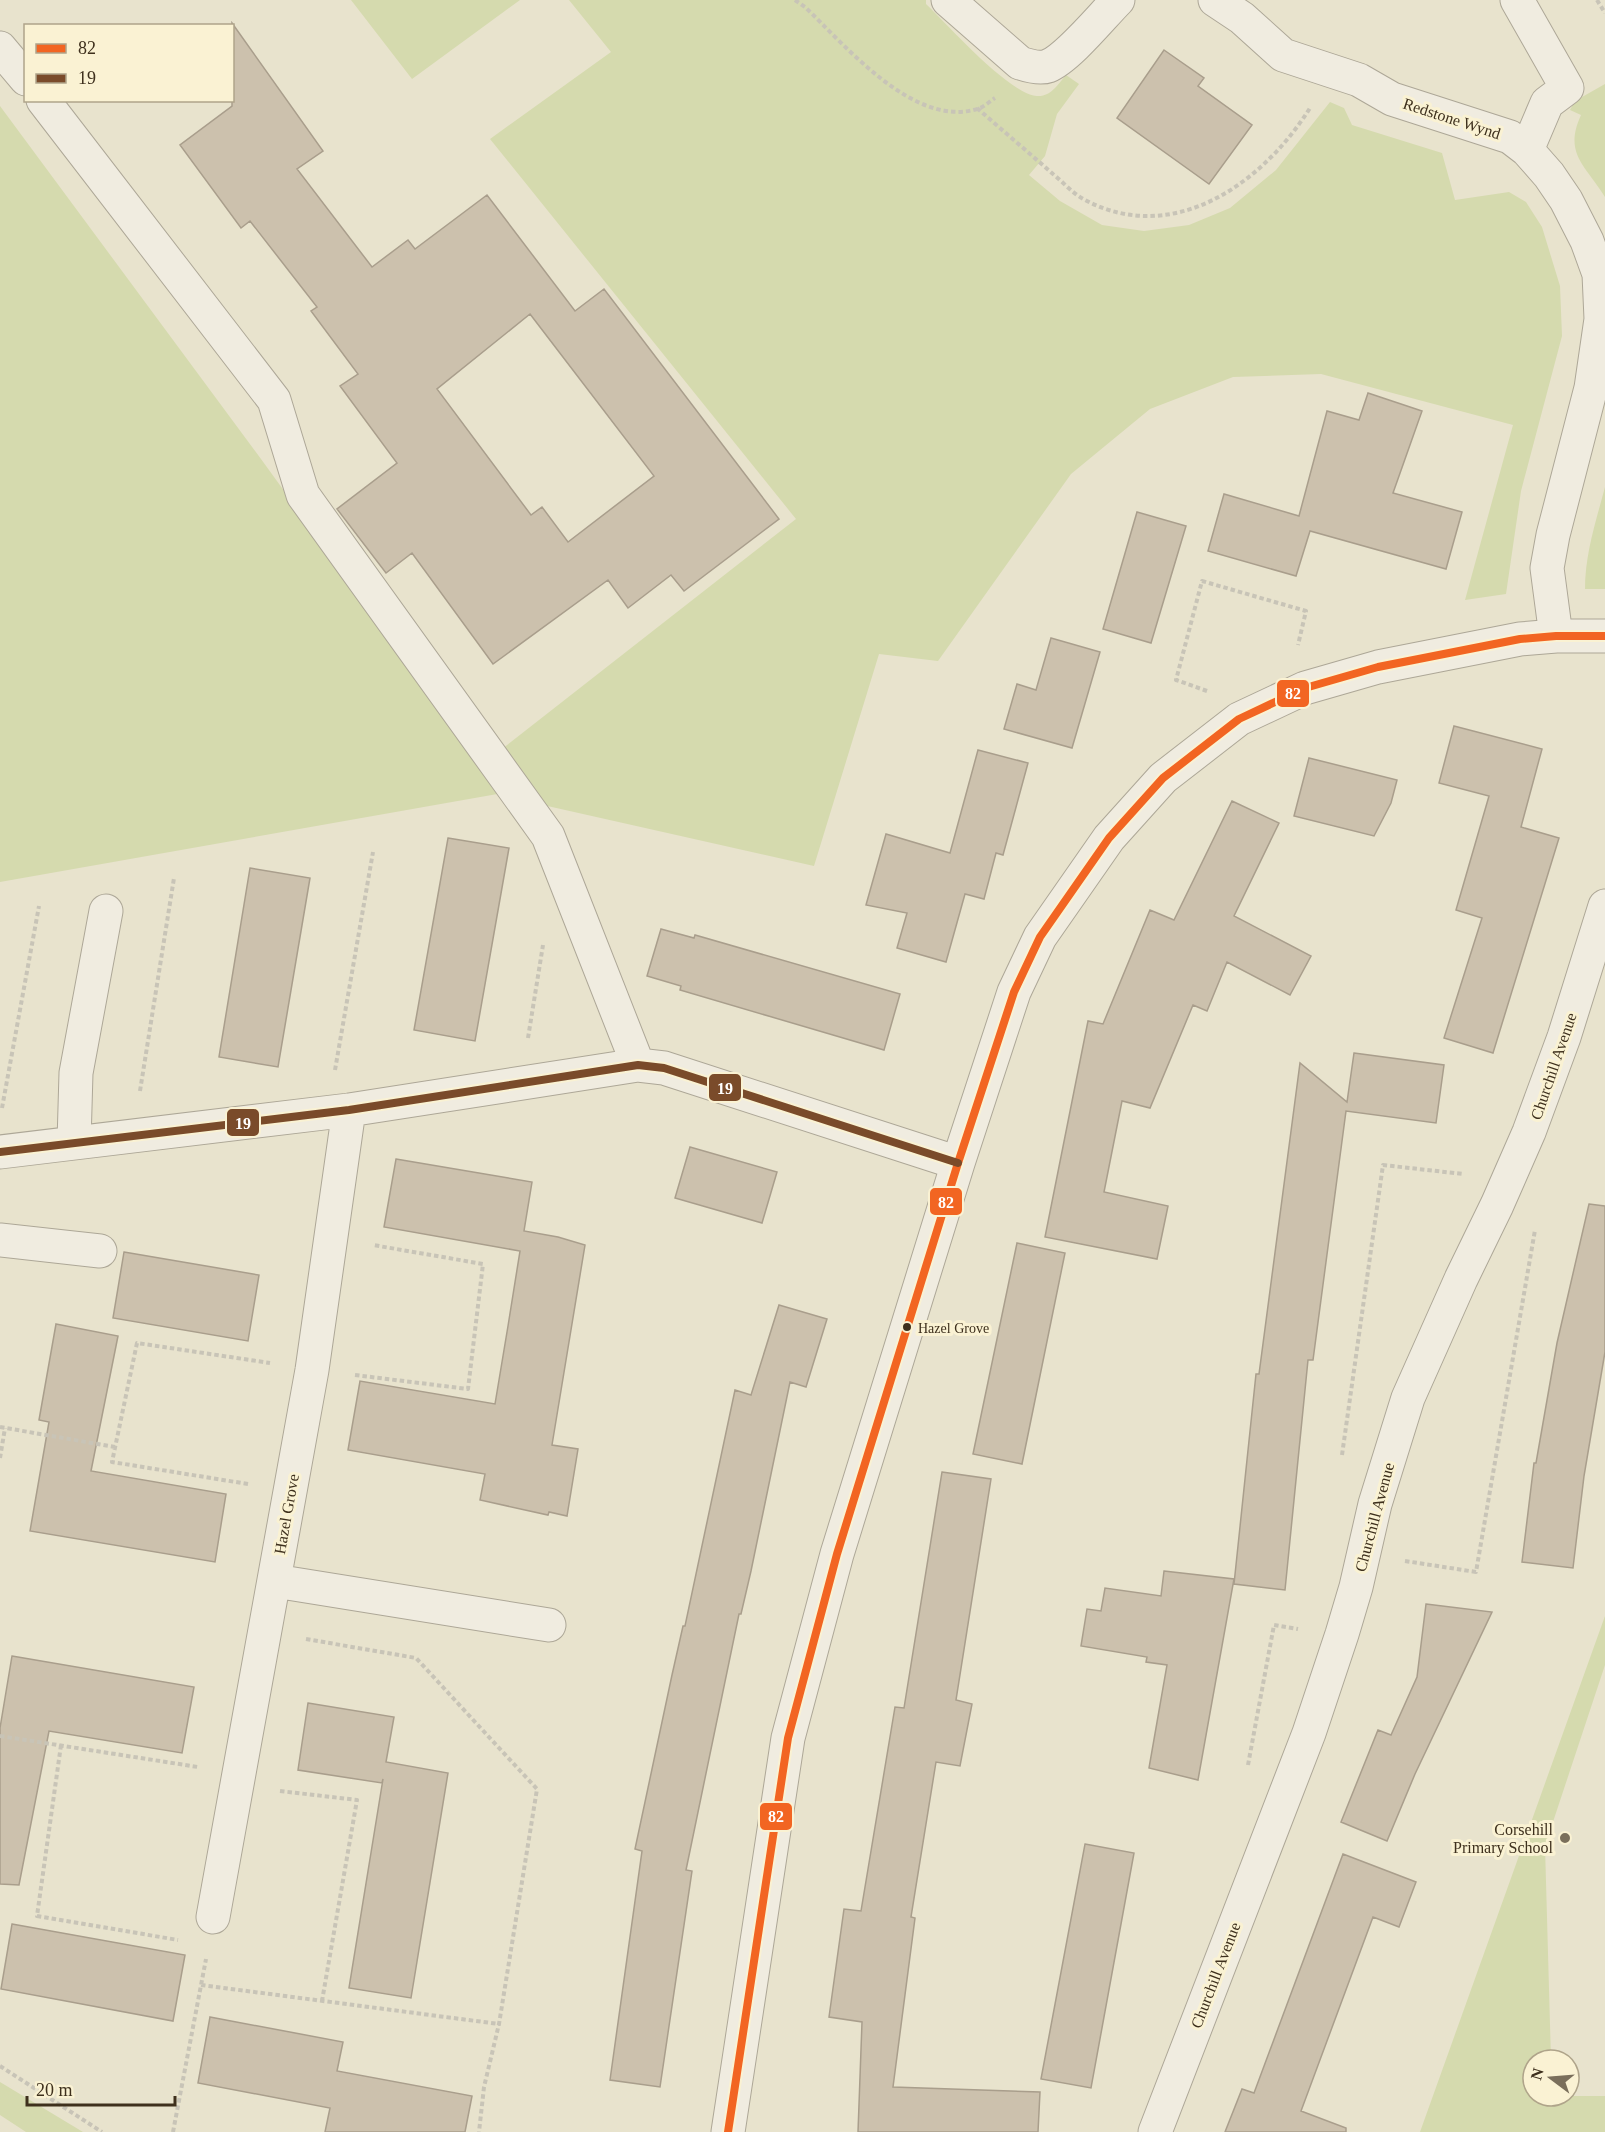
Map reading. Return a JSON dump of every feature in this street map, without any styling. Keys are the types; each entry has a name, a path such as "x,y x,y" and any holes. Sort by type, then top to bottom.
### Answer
{"street":[{"path":"948,0 1020,63 1046,67 1059,61 1118,0"},
{"name":"Redstone Wynd","path":"1215,0 1247,9 1283,55 1359,80 1392,99 1510,137 1527,150 1549,175 1566,200 1587,241 1599,274 1601,319 1591,388 1553,535 1547,568 1557,636"},
{"path":"1517,0 1567,88 1547,103 1527,150"},
{"path":"0,48 24,77"},
{"path":"45,102 274,400 303,495 548,836 638,1065"},
{"path":"728,2132 788,1738 837,1554 958,1163 1014,992 1040,937 1109,838 1163,778 1237,720 1311,687 1378,668 1520,639 1605,636"},
{"name":"Churchill Avenue","path":"1155,2132 1309,1733 1342,1634 1375,1504 1408,1398 1529,1132 1564,1037 1605,906"},
{"path":"74,1142 76,1073 106,911"},
{"path":"0,1152 338,1112 638,1065 664,1068 958,1163"},
{"name":"Hazel Grove","path":"211,1931 312,1370 331,1238 338,1112"},
{"path":"0,1240 100,1251"},
{"path":"275,1581 549,1625"}],"path":[{"path":"795,0 880,80 909,99 934,108 960,112 977,108 998,96 1028,66"},
{"path":"1597,0 1605,13"},
{"path":"977,108 1083,199 1110,211 1136,215 1162,214 1192,209 1222,197 1244,182 1284,142 1305,115 1332,71"},
{"path":"1237,720 1209,692 1176,680 1203,581 1306,611 1298,649 1311,687"},
{"path":"338,1112 373,852"},
{"path":"133,1136 174,878"},
{"path":"0,1117 39,906"},
{"path":"520,1083 543,941"},
{"path":"1342,1456 1383,1165 1509,1180"},
{"path":"1364,1554 1476,1572 1537,1219"},
{"path":"290,1490 112,1462 136,1343 312,1370 468,1389 483,1264 331,1238"},
{"path":"0,1458 2,1427 115,1447"},
{"path":"265,1635 304,1638 416,1658 537,1789 499,2024 484,2087 479,2132"},
{"path":"0,1736 61,1745 357,1800 322,2001"},
{"path":"61,1745 37,1916 211,1931 173,2132"},
{"path":"201,1985 499,2024"},
{"path":"0,2066 102,2132"}],"green space":[{"path":"351,0 520,0 412,79"},
{"path":"569,0 926,0 926,4 995,72 1025,92 1042,96 1054,89 1066,75 1079,84 1057,114 1045,156 1029,175 1060,201 1102,225 1144,231 1189,225 1230,208 1276,170 1330,102 1344,108 1352,125 1442,153 1455,200 1509,192 1526,202 1542,227 1560,286 1562,336 1521,491 1506,594 1465,600 1513,425 1321,374 1233,377 1150,409 1071,474 938,661 879,654 814,866 543,805 502,749 796,519 490,139 611,52"},
{"path":"1605,84 1605,197 1579,159 1574,140 1581,115 1570,110 1575,101"},
{"path":"0,106 261,459 503,793 0,882"},
{"path":"1605,487 1605,589 1585,589 1589,550"},
{"path":"1605,1616 1605,1665 1545,1846 1551,2048 1521,2048 1521,2108 1581,2108 1581,2096 1605,2096 1605,2132 1420,2132"},
{"path":"0,2082 83,2132 26,2132 0,2115"}],"building":[{"path":"234,26 323,151 297,169 372,267 408,240 415,249 487,195 575,311 604,289 779,519 684,591 671,575 628,608 608,580 493,664 412,553 386,573 337,509 397,463 340,386 358,374 311,311 317,307 250,221 241,228 180,145 232,106 234,102","holes":["530,314 654,476 568,542 542,507 531,515 437,389"]},
{"path":"1164,50 1204,78 1198,86 1252,125 1209,184 1117,118"},
{"path":"1368,393 1422,411 1393,493 1462,512 1446,569 1310,531 1296,576 1208,551 1224,494 1299,516 1327,411 1359,420"},
{"path":"1137,512 1186,526 1151,643 1103,629"},
{"path":"1051,638 1100,652 1072,748 1004,729 1017,684 1036,690"},
{"path":"1454,726 1542,749 1521,827 1559,838 1493,1053 1444,1038 1482,918 1456,910 1489,796 1439,783"},
{"path":"978,750 1028,763 1003,855 996,853 984,899 965,894 946,962 897,948 907,913 866,905 886,834 950,853"},
{"path":"1309,758 1397,780 1391,803 1374,836 1294,816"},
{"path":"1232,801 1279,823 1234,916 1311,956 1290,995 1227,962 1207,1011 1193,1005 1150,1108 1122,1101 1104,1192 1168,1206 1157,1259 1045,1237 1088,1021 1103,1024 1150,910 1174,920"},
{"path":"448,838 509,848 475,1041 414,1030"},
{"path":"250,868 310,878 278,1067 219,1057"},
{"path":"661,929 694,938 695,935 900,994 884,1050 680,990 681,986 647,976"},
{"path":"1354,1053 1444,1065 1436,1123 1346,1111 1313,1360 1308,1360 1285,1590 1234,1584 1256,1374 1259,1374 1300,1063 1347,1102"},
{"path":"690,1147 777,1172 762,1223 675,1198"},
{"path":"396,1159 532,1182 524,1231 585,1245 552,1445 578,1449 567,1516 549,1512 548,1515 480,1500 485,1474 348,1450 360,1381 495,1404 508,1326 520,1251 384,1227"},
{"path":"1589,1204 1605,1206 1605,1352 1584,1476 1573,1568 1522,1562 1534,1463 1536,1463 1557,1343"},
{"path":"1017,1243 1065,1253 1022,1464 973,1454"},
{"path":"124,1252 259,1275 248,1341 113,1318"},
{"path":"779,1305 827,1319 806,1387 790,1382 751,1571 741,1614 739,1614 686,1870 692,1871 660,2087 610,2080 642,1851 635,1849 672,1675 683,1626 685,1626 735,1390 751,1395"},
{"path":"56,1324 118,1336 91,1471 226,1494 215,1562 30,1531 49,1422 39,1420"},
{"path":"942,1472 991,1479 956,1700 972,1704 960,1766 936,1762 911,1917 915,1918 893,2087 1040,2092 1038,2132 858,2132 862,2022 829,2017 844,1909 861,1911 895,1707 904,1708"},
{"path":"1164,1571 1234,1579 1198,1780 1149,1768 1167,1665 1146,1662 1147,1657 1081,1646 1087,1609 1101,1611 1105,1588 1161,1596"},
{"path":"1426,1604 1492,1612 1415,1774 1387,1841 1341,1822 1378,1730 1391,1735 1417,1677"},
{"path":"12,1656 194,1687 182,1753 49,1731 19,1885 0,1884 0,1728"},
{"path":"308,1703 394,1717 386,1762 448,1773 411,1998 349,1988 383,1779 382,1783 298,1770"},
{"path":"1085,1844 1134,1853 1091,2088 1041,2079"},
{"path":"1343,1854 1416,1882 1399,1927 1373,1917 1301,2111 1346,2128 1346,2132 1225,2132 1242,2089 1254,2093"},
{"path":"12,1924 185,1955 173,2021 1,1989"},
{"path":"210,2017 343,2042 337,2071 472,2096 465,2132 325,2132 330,2108 198,2083"}],"transit line":[{"name":"82","path":"728,2132 788,1738 837,1554 958,1163 1014,992 1040,937 1109,838 1163,778 1239,719 1305,688 1378,667 1520,639 1605,636"},
{"name":"19","path":"0,1152 349,1110 638,1065 664,1068 958,1163"}],"place":[{"name":"Hazel Grove","path":"907,1327"},
{"name":"Corsehill Primary School","path":"1565,1838"}]}
